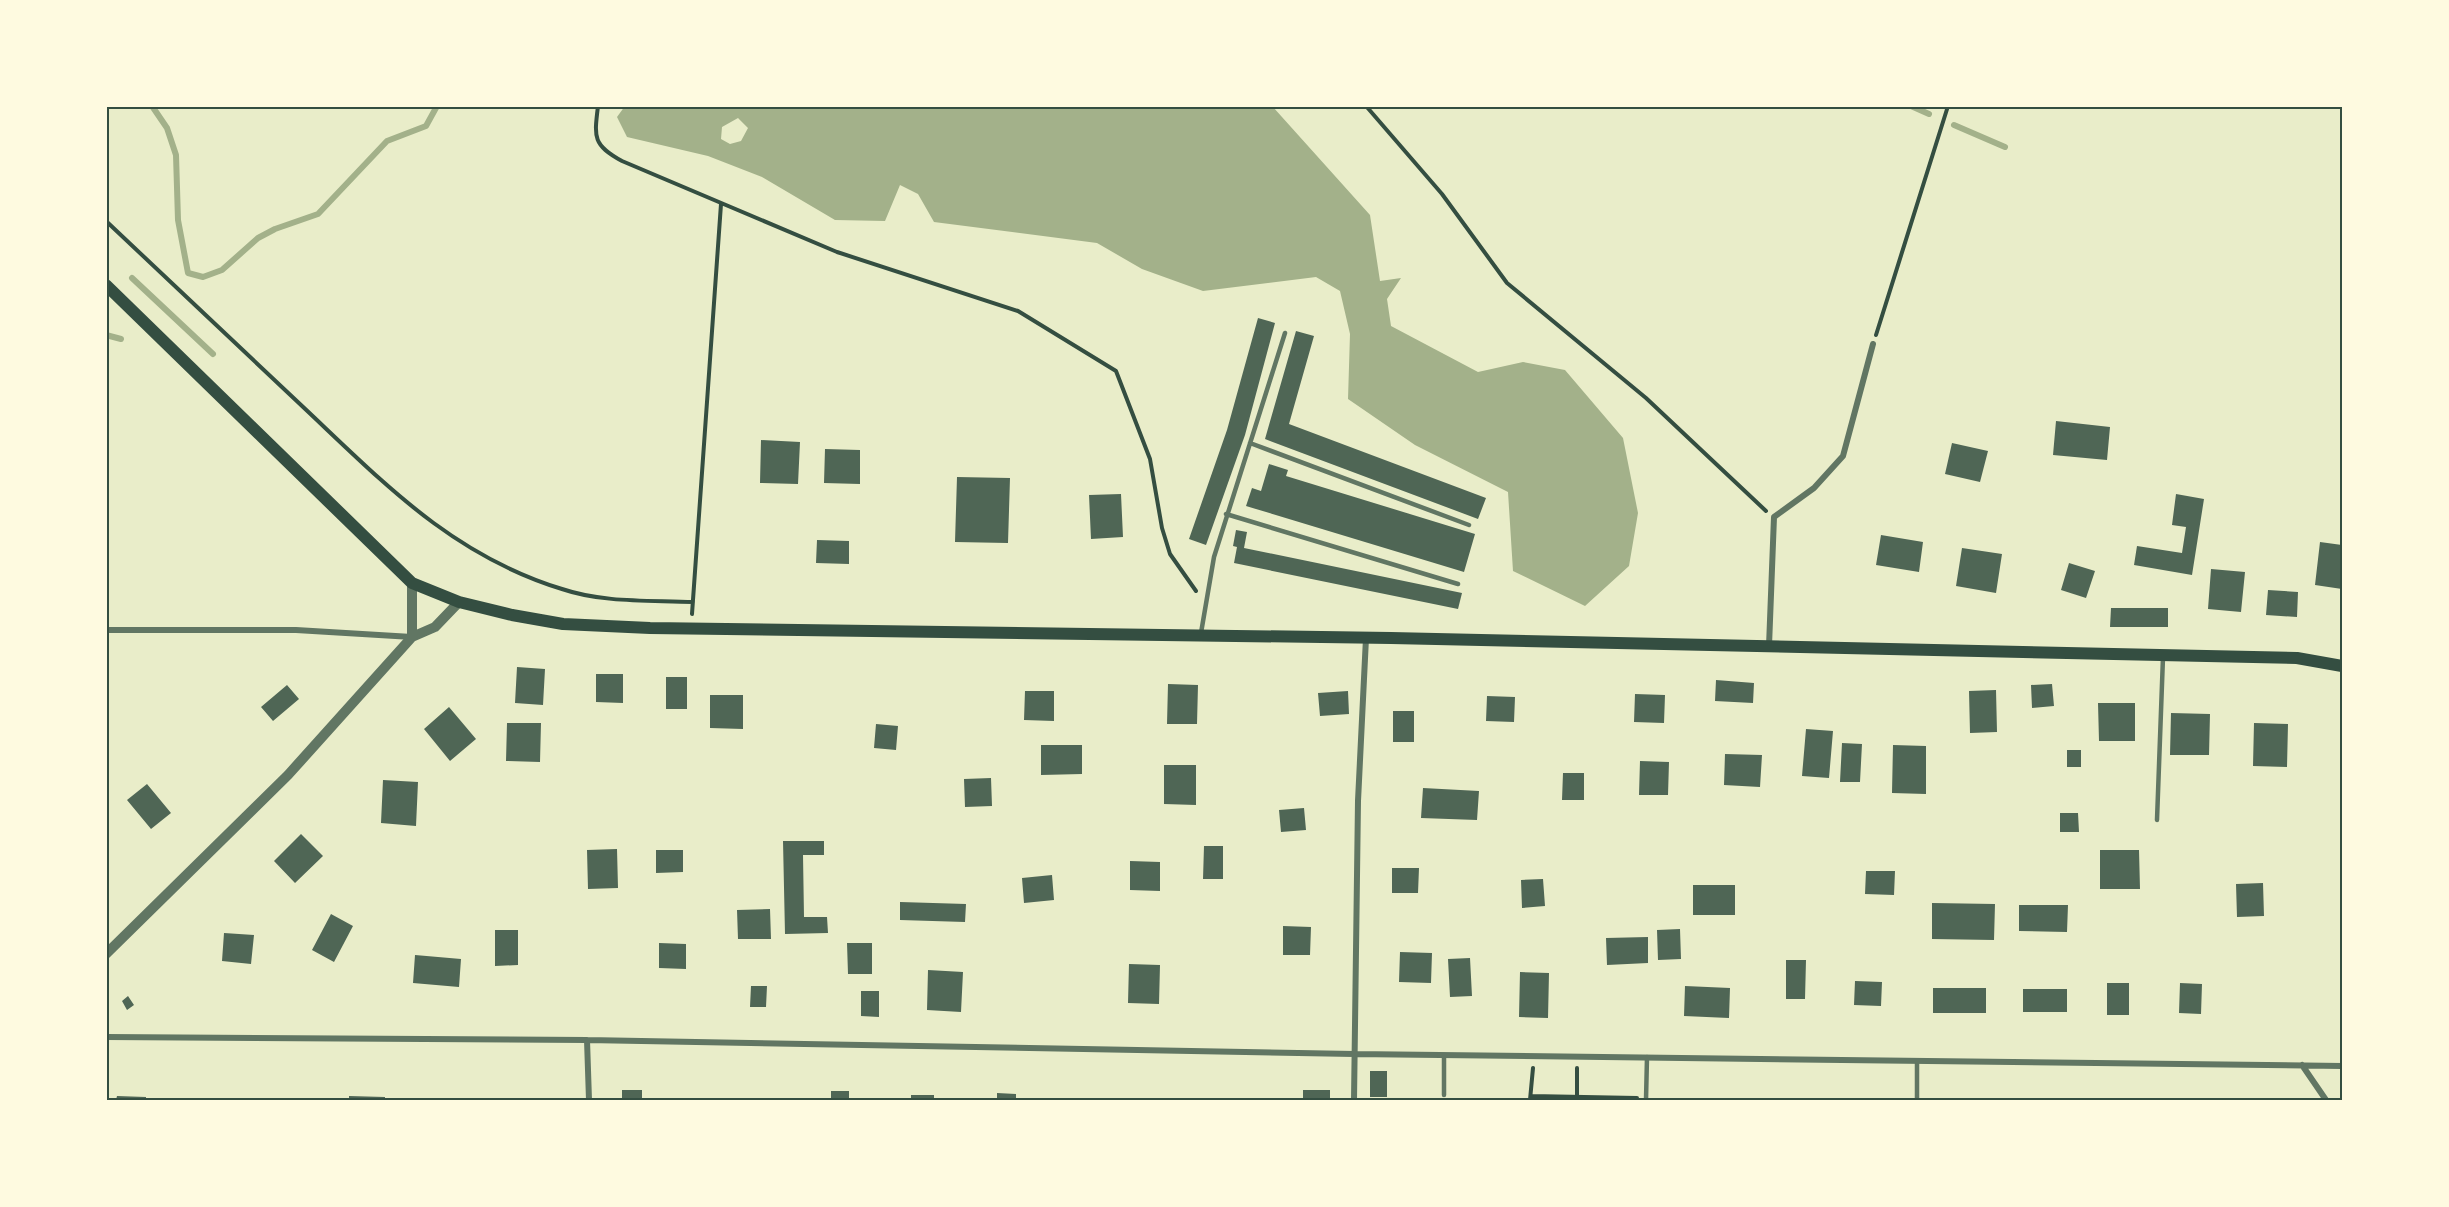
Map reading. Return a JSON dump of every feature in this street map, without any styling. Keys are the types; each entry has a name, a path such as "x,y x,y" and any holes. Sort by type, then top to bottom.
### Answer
{"main road":[{"path":"106,285 412,583 459,602 563,624 691,630 1366,638 2296,658 2343,666"}],"street":[{"path":"1769,646 1773,517 1814,488 1843,456 1873,344"},
{"path":"412,583 412,637"},
{"path":"106,954 288,776 412,637 435,627 459,602"},
{"path":"106,630 296,630 412,637"},
{"path":"1354,1101 1358,801 1366,638"},
{"path":"106,1037 587,1040 1354,1054 2343,1066"},
{"path":"587,1040 589,1101"},
{"path":"2302,1065 2326,1101"}],"lane":[{"path":"1200,636 1204,603 1226,514 1285,333"},
{"path":"1250,443 1469,525"},
{"path":"1226,514 1458,584"},
{"path":"2157,820 2163,655"},
{"path":"1444,1055 1444,1095"},
{"path":"1646,1100 1647,1057"},
{"path":"1917,1061 1917,1101"}],"path":[{"path":"598,106 595,132 603,150 721,204 837,252 1018,310 1116,371 1150,459 1162,528 1170,554 1204,603"},
{"path":"1366,106 1442,194 1507,283 1646,398 1773,517"},
{"path":"1873,344 1948,106"},
{"path":"691,630 721,204"},
{"path":"106,221 404,501 460,544 516,572 564,590 609,598 693,602"},
{"path":"1535,1056 1531,1098 1646,1100"},
{"path":"1577,1099 1578,1057"}],"shaded area":[{"path":"625,106 1273,107 1370,215 1380,281 1401,278 1387,299 1391,326 1478,372 1523,362 1565,370 1623,438 1638,513 1629,566 1585,606 1513,571 1508,492 1415,445 1348,399 1350,334 1340,291 1316,277 1203,291 1142,269 1097,243 934,222 918,194 900,185 885,221 835,220 762,177 708,156 627,137 617,117","holes":["738,118 748,128 741,141 730,144 721,139 722,127"]}],"building":[{"path":"1258,318 1275,323 1245,435 1206,545 1189,539 1227,430"},
{"path":"1296,331 1314,336 1289,424 1486,498 1478,519 1265,439"},
{"path":"2056,421 2110,427 2107,460 2053,455"},
{"path":"761,440 800,442 798,484 760,483"},
{"path":"1952,443 1988,451 1980,482 1945,474"},
{"path":"825,449 860,450 860,484 824,483"},
{"path":"1269,464 1288,470 1286,476 1475,534 1464,572 1246,506 1252,488 1261,491"},
{"path":"957,477 1010,478 1008,543 955,542"},
{"path":"1121,494 1123,537 1091,539 1089,495"},
{"path":"2176,494 2204,499 2192,575 2134,565 2137,546 2182,553 2186,527 2172,525"},
{"path":"1236,530 1247,532 1244,548 1462,593 1458,609 1234,563 1237,547 1233,546"},
{"path":"1881,535 1923,542 1919,572 1876,565"},
{"path":"817,540 849,541 849,564 816,563"},
{"path":"2320,542 2342,545 2342,589 2315,585"},
{"path":"1962,548 2002,554 1996,593 1956,586"},
{"path":"2069,563 2095,571 2086,598 2061,590"},
{"path":"2211,569 2245,572 2241,612 2208,609"},
{"path":"2268,590 2298,592 2297,617 2266,615"},
{"path":"2111,608 2168,608 2168,627 2110,627"},
{"path":"517,667 545,669 543,705 515,703"},
{"path":"596,674 623,674 623,703 596,702"},
{"path":"666,677 687,677 687,709 666,709"},
{"path":"1716,680 1754,683 1753,703 1715,701"},
{"path":"1168,684 1198,685 1197,724 1167,724"},
{"path":"2052,684 2054,706 2032,708 2031,685"},
{"path":"287,685 299,699 273,721 261,707"},
{"path":"1996,690 1997,732 1970,733 1969,691"},
{"path":"1025,691 1054,691 1054,721 1024,720"},
{"path":"1348,691 1349,714 1320,716 1318,693"},
{"path":"1635,694 1665,695 1664,723 1634,722"},
{"path":"710,695 743,695 743,729 710,728"},
{"path":"1487,696 1515,697 1514,722 1486,721"},
{"path":"2098,703 2135,703 2135,741 2099,741"},
{"path":"449,707 476,739 450,761 424,729"},
{"path":"1393,711 1414,711 1414,742 1393,742"},
{"path":"2171,713 2210,714 2209,755 2170,755"},
{"path":"507,723 541,723 540,762 506,761"},
{"path":"2254,723 2288,724 2287,767 2253,766"},
{"path":"876,724 898,726 896,750 874,748"},
{"path":"1806,729 1833,731 1829,778 1802,776"},
{"path":"1842,743 1862,744 1860,782 1840,782"},
{"path":"1041,745 1082,745 1082,774 1041,775"},
{"path":"1893,745 1926,746 1926,794 1892,793"},
{"path":"2067,750 2081,750 2081,767 2067,767"},
{"path":"1725,754 1762,755 1760,787 1724,785"},
{"path":"1640,761 1669,762 1668,795 1639,795"},
{"path":"1164,765 1196,765 1196,805 1164,804"},
{"path":"1563,773 1584,773 1584,800 1562,800"},
{"path":"991,778 992,806 965,807 964,779"},
{"path":"383,780 418,782 416,826 381,823"},
{"path":"147,784 171,813 151,829 127,800"},
{"path":"1423,788 1479,791 1477,820 1421,818"},
{"path":"1304,808 1306,830 1281,832 1279,810"},
{"path":"2060,813 2078,813 2079,832 2060,832"},
{"path":"301,834 323,856 295,883 274,861"},
{"path":"783,841 824,841 824,855 803,855 804,917 827,917 828,933 785,934"},
{"path":"1204,846 1223,846 1223,879 1203,879"},
{"path":"617,849 618,888 588,889 587,850"},
{"path":"656,850 683,850 683,872 656,873"},
{"path":"2100,850 2139,850 2140,889 2100,889"},
{"path":"1130,861 1160,862 1160,891 1130,890"},
{"path":"1392,868 1419,868 1418,893 1392,893"},
{"path":"1866,871 1895,871 1894,895 1865,894"},
{"path":"1052,875 1054,900 1024,903 1022,878"},
{"path":"1543,879 1545,906 1522,908 1521,880"},
{"path":"2263,883 2264,916 2237,917 2236,884"},
{"path":"1693,885 1735,885 1735,915 1693,915"},
{"path":"900,902 966,904 965,922 900,920"},
{"path":"1932,903 1995,904 1994,940 1932,939"},
{"path":"2019,905 2068,905 2067,932 2019,931"},
{"path":"770,909 771,939 738,939 737,910"},
{"path":"331,914 353,926 334,962 312,950"},
{"path":"1283,926 1311,927 1310,955 1283,955"},
{"path":"1680,929 1681,959 1658,960 1657,930"},
{"path":"495,930 518,930 518,965 495,966"},
{"path":"224,933 254,935 251,964 222,961"},
{"path":"1648,937 1648,963 1607,965 1606,938"},
{"path":"659,943 686,944 686,969 659,968"},
{"path":"847,943 872,943 872,974 848,974"},
{"path":"1400,952 1432,953 1431,983 1399,982"},
{"path":"415,955 461,959 459,987 413,983"},
{"path":"1470,958 1472,996 1450,997 1448,959"},
{"path":"1786,960 1806,960 1805,999 1786,999"},
{"path":"1129,964 1160,965 1159,1004 1128,1003"},
{"path":"928,970 963,972 961,1012 927,1010"},
{"path":"1520,972 1549,973 1548,1018 1519,1017"},
{"path":"1855,981 1882,982 1881,1006 1854,1005"},
{"path":"2107,983 2129,983 2129,1015 2107,1015"},
{"path":"2180,983 2202,984 2201,1014 2179,1013"},
{"path":"751,986 767,986 766,1007 750,1007"},
{"path":"1685,986 1730,988 1729,1018 1684,1016"},
{"path":"1933,988 1986,988 1986,1013 1933,1013"},
{"path":"2023,989 2067,989 2067,1012 2023,1012"},
{"path":"861,991 879,991 879,1017 861,1016"},
{"path":"128,996 134,1005 127,1010 122,1001"},
{"path":"1370,1071 1387,1071 1387,1097 1370,1097"},
{"path":"622,1090 642,1090 642,1100 622,1100"},
{"path":"1303,1090 1330,1090 1330,1100 1303,1100"},
{"path":"831,1091 849,1091 849,1100 831,1100"},
{"path":"997,1093 1016,1094 1016,1100 997,1100"},
{"path":"911,1095 934,1095 934,1100 911,1100"},
{"path":"117,1096 146,1097 146,1100 116,1100"},
{"path":"349,1096 385,1097 385,1100 349,1100"},
{"path":"1134,1098 1134,1100 1112,1100 1112,1099"}],"waterway":[{"path":"152,106 167,128 176,155 178,220 188,273 203,277 222,270 258,238 275,229 318,214 387,141 426,126 437,106"},
{"path":"1911,106 1929,114"},
{"path":"1954,125 2005,147"},
{"path":"132,278 213,354"},
{"path":"106,335 121,339"}]}
